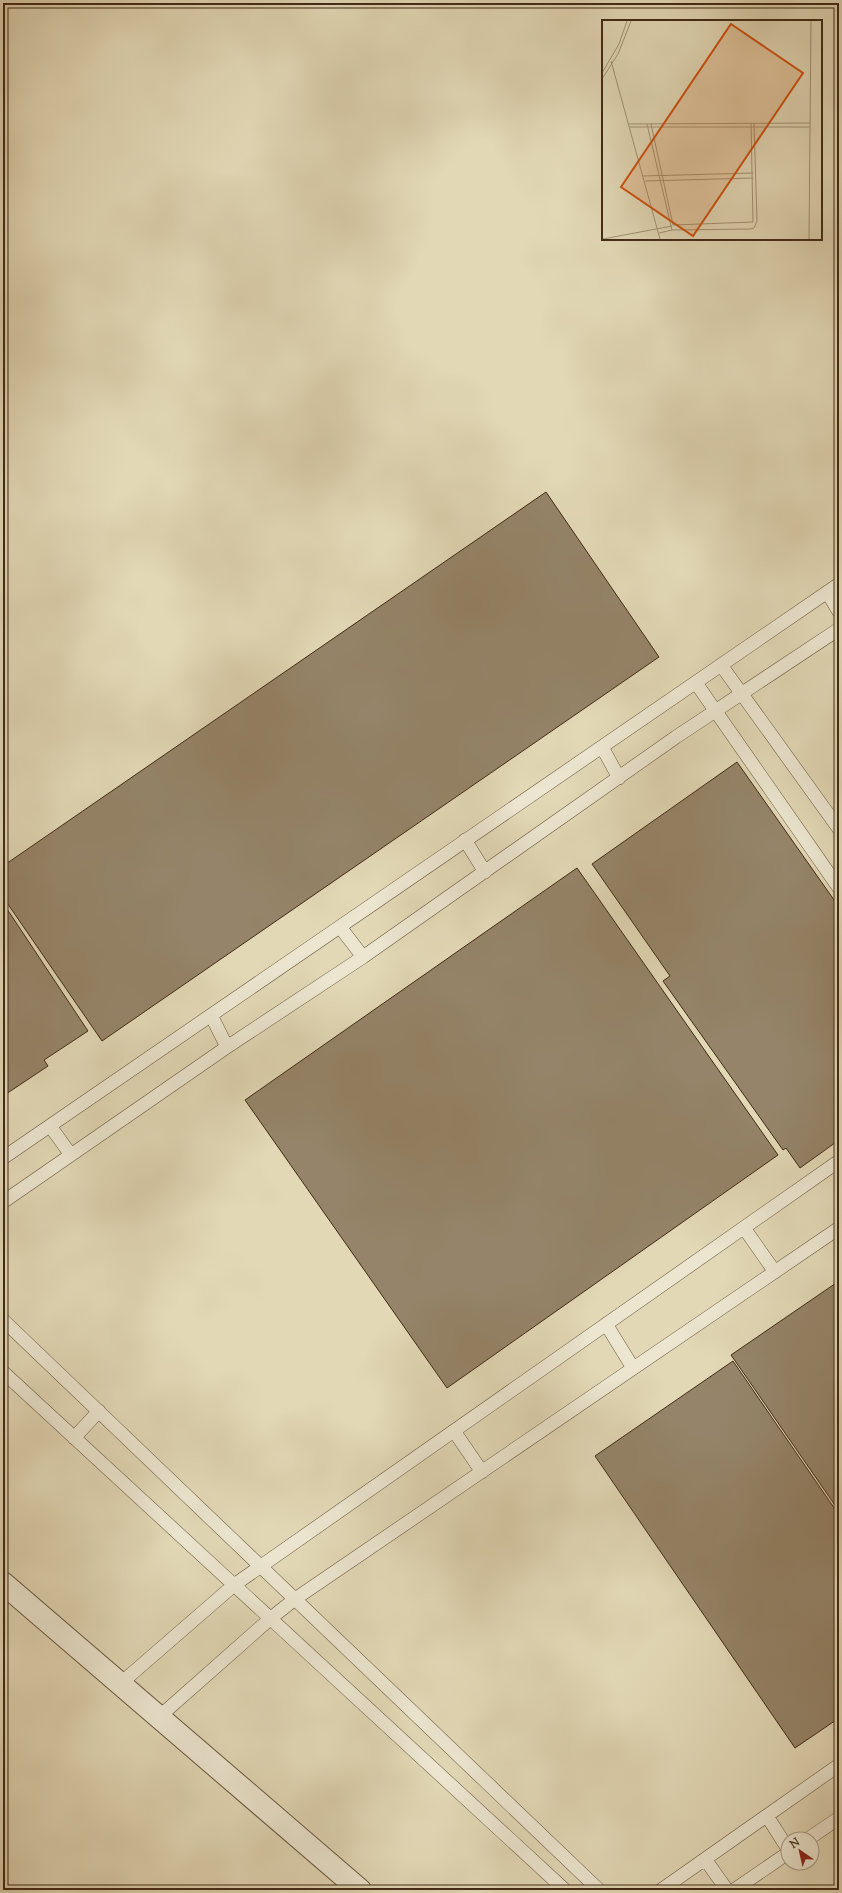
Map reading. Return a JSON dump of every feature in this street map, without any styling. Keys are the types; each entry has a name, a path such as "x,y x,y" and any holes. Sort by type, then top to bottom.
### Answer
{"street":[{"path":"3,1583 360,1890"}],"lane":[{"path":"3,1158 839,584"},
{"path":"827,592 839,612"},
{"path":"3,1202 227,1047 363,957 676,738 839,629"},
{"path":"721,665 839,829"},
{"path":"696,683 839,888"},
{"path":"602,747 619,778"},
{"path":"465,840 485,872"},
{"path":"340,927 363,957"},
{"path":"211,1015 227,1047"},
{"path":"50,1126 71,1155"},
{"path":"120,1684 234,1585 839,1161"},
{"path":"744,1228 775,1272"},
{"path":"159,1717 271,1618 295,1599 839,1228"},
{"path":"3,1320 598,1890"},
{"path":"606,1324 633,1368"},
{"path":"3,1372 565,1890"},
{"path":"74,1438 99,1411"},
{"path":"454,1431 482,1472"},
{"path":"661,1890 839,1765"},
{"path":"767,1816 780,1836"},
{"path":"820,1831 839,1818"},
{"path":"734,1890 780,1858"},
{"path":"705,1859 727,1890"}],"building":[{"path":"546,492 659,657 102,1041 3,897 3,866"},
{"path":"737,762 839,907 839,1140 800,1168 786,1148 783,1150 663,981 670,976 592,864"},
{"path":"577,868 778,1155 447,1388 245,1100"},
{"path":"3,903 88,1031 44,1060 48,1066 3,1096"},
{"path":"839,1281 839,1511 731,1355"},
{"path":"733,1361 839,1515 839,1718 795,1748 595,1456"}]}
